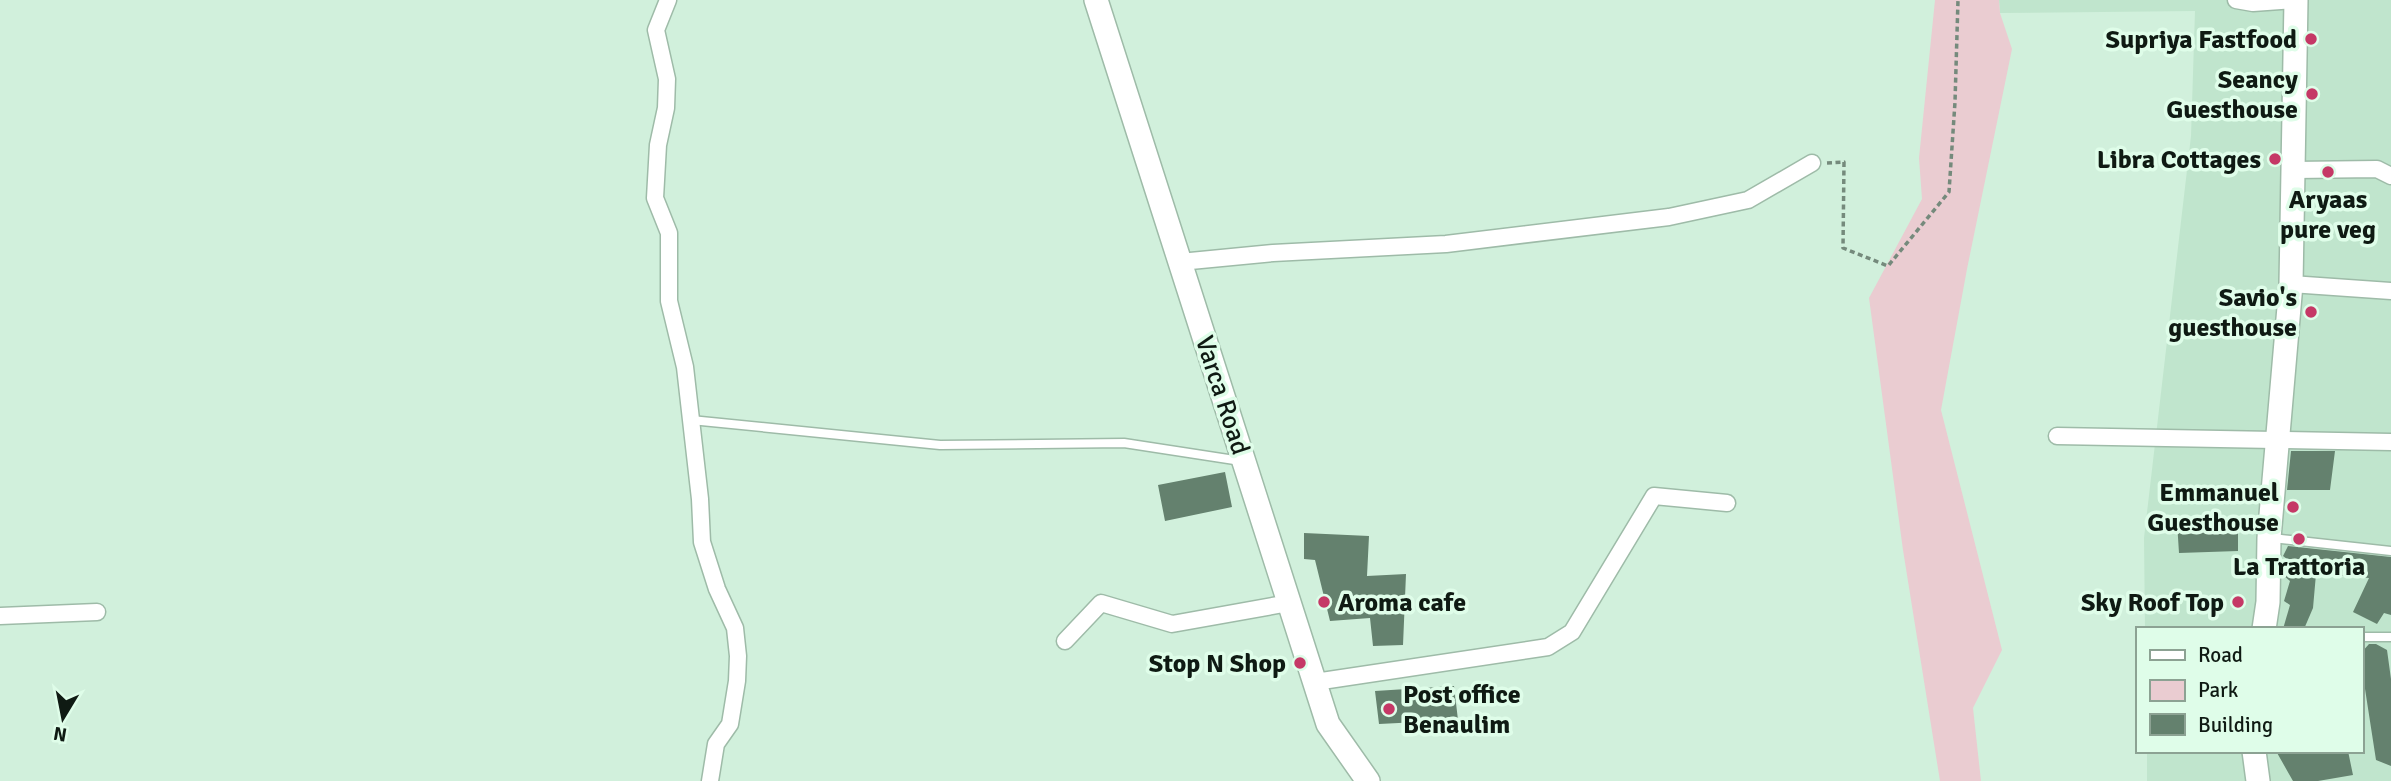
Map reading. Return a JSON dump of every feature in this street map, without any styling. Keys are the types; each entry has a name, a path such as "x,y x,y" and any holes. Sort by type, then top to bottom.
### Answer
{"main road":[{"name":"Varca Road","path":"1096,0 1328,724 1368,781"},
{"path":"2264,627 2268,602 2269,538 2276,440 2291,284 2297,0"},
{"path":"2253,753 2258,781"}],"street":[{"path":"668,0 656,30 667,79 666,108 658,145 655,198 668,233 669,301 685,367 700,499 702,542 717,589 735,628 738,656 730,724 716,744 710,781"},
{"path":"2235,0 2253,3 2297,0"},
{"path":"1180,262 1273,253 1446,244 1670,217 1748,200 1812,163"},
{"path":"2294,170 2377,169 2391,176"},
{"path":"2291,284 2391,291"},
{"path":"2057,436 2391,442"},
{"path":"1315,682 1548,647 1572,632 1654,496 1727,503"},
{"path":"1065,641 1101,603 1172,624 1289,603"},
{"path":"0,616 96,612"}],"lane":[{"path":"691,420 940,445 1124,443 1244,462"},
{"path":"2269,538 2391,551"},
{"path":"2363,637 2391,637"}],"path":[{"path":"1812,163 1844,162 1843,248 1888,266 1949,192 1958,0"}],"shaded area":[{"path":"1999,0 2391,0 2391,781 2147,781 2147,753 2363,753 2363,627 2145,627 2144,538 2191,136 2195,11 2000,13"}],"green space":[{"path":"1935,0 1999,0 2000,13 2012,49 1941,410 2002,650 1973,708 1981,781 1940,781 1903,550 1869,298 1922,199 1919,158"}],"building":[{"path":"2291,451 2335,451 2330,490 2287,490"},
{"path":"1225,472 1232,507 1165,521 1158,485"},
{"path":"2238,521 2238,551 2179,553 2177,522"},
{"path":"1304,533 1369,536 1367,576 1406,574 1403,645 1373,646 1370,618 1330,621 1315,560 1304,559"},
{"path":"2288,546 2391,557 2391,615 2384,613 2377,624 2353,612 2369,578 2316,574 2313,608 2305,627 2284,627 2290,605 2284,601 2290,581 2284,576 2291,562 2283,556"},
{"path":"2369,644 2376,644 2387,650 2391,679 2391,766 2376,760 2363,676 2363,651"},
{"path":"1454,686 1458,720 1379,724 1375,691"},
{"path":"2277,753 2348,753 2353,775 2318,781 2293,781"}],"place":[{"name":"Supriya Fastfood","path":"2311,39"},
{"name":"Seancy Guesthouse","path":"2312,94"},
{"name":"Libra Cottages","path":"2275,159"},
{"name":"Aryaas pure veg","path":"2328,172"},
{"name":"Savio's guesthouse","path":"2311,312"},
{"name":"Emmanuel Guesthouse","path":"2293,507"},
{"name":"La Trattoria","path":"2299,539"},
{"name":"Aroma cafe","path":"1324,602"},
{"name":"Sky Roof Top","path":"2238,602"},
{"name":"Stop N Shop","path":"1300,663"},
{"name":"Post office Benaulim","path":"1389,709"}]}
